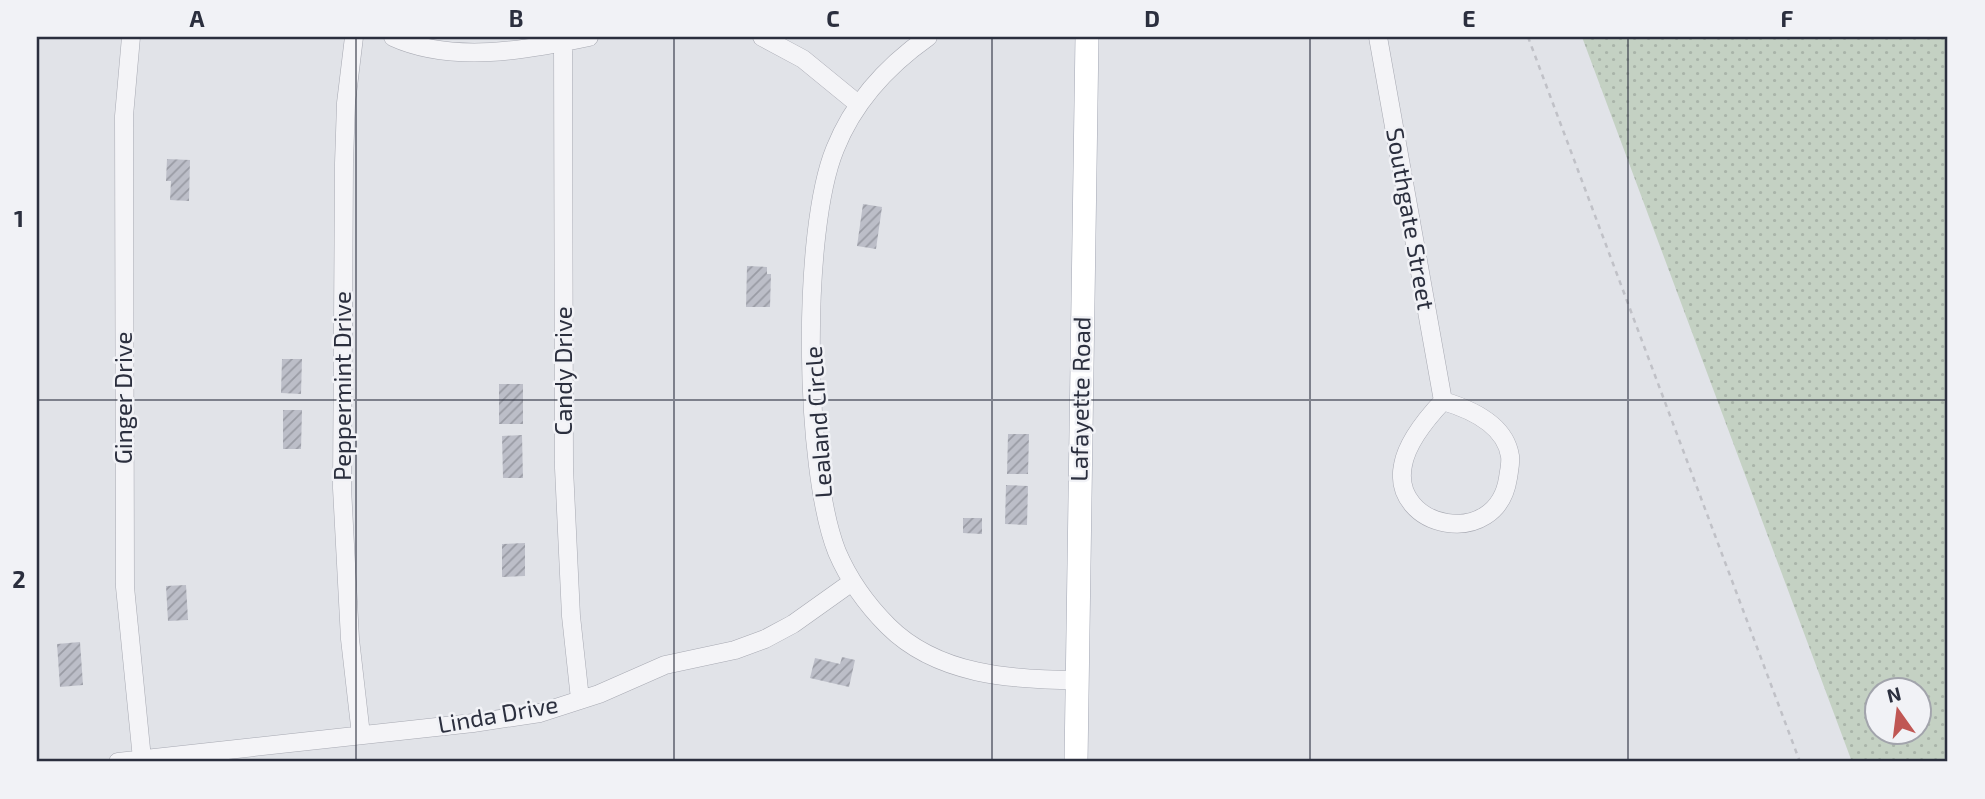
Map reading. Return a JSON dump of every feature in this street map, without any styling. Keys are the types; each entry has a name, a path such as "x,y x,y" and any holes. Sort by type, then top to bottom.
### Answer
{"main road":[{"name":"Lafayette Road","path":"1076,762 1087,37"}],"street":[{"name":"Ginger Drive","path":"131,37 124,129 125,587 142,760"},
{"name":"Peppermint Drive","path":"354,37 346,103 344,163 342,488 350,639 361,735"},
{"path":"393,37 405,42 464,52 496,52 589,37"},
{"path":"762,37 803,59 858,104"},
{"name":"Lealand Circle","path":"928,37 899,58 867,90 835,148 824,185 814,264 812,340 820,483 826,515 837,552 852,582 889,628 933,656 983,674 1077,680"},
{"name":"Southgate Street","path":"1378,37 1443,401"},
{"name":"Candy Drive","path":"563,42 564,468 571,616 580,699"},
{"path":"1443,401 1473,411 1483,418 1501,436 1510,455 1503,496 1485,515 1463,525 1437,521 1418,509 1405,490 1401,474 1407,451 1430,415 1443,401"},
{"name":"Linda Drive","path":"118,762 540,713 665,665 735,650 765,639 793,624 852,582"}],"path":[{"path":"1528,37 1800,762"}],"green space":[{"path":"1582,37 1948,37 1948,762 1852,762"}],"building":[{"path":"167,159 190,160 189,201 170,200 171,181 166,181"},
{"path":"863,204 882,207 876,249 857,246"},
{"path":"747,266 767,267 767,274 771,274 770,307 746,307"},
{"path":"282,359 302,359 301,394 281,393"},
{"path":"499,384 523,384 523,424 499,424"},
{"path":"283,410 302,410 301,449 283,449"},
{"path":"1008,434 1029,434 1028,474 1007,474"},
{"path":"522,435 523,478 503,478 502,436"},
{"path":"1006,485 1028,486 1027,525 1005,524"},
{"path":"963,518 982,518 982,534 963,533"},
{"path":"525,543 525,576 502,577 502,544"},
{"path":"186,585 188,620 168,621 166,586"},
{"path":"80,642 83,685 60,687 57,644"},
{"path":"842,657 855,660 849,687 810,678 815,658 840,664"}]}
